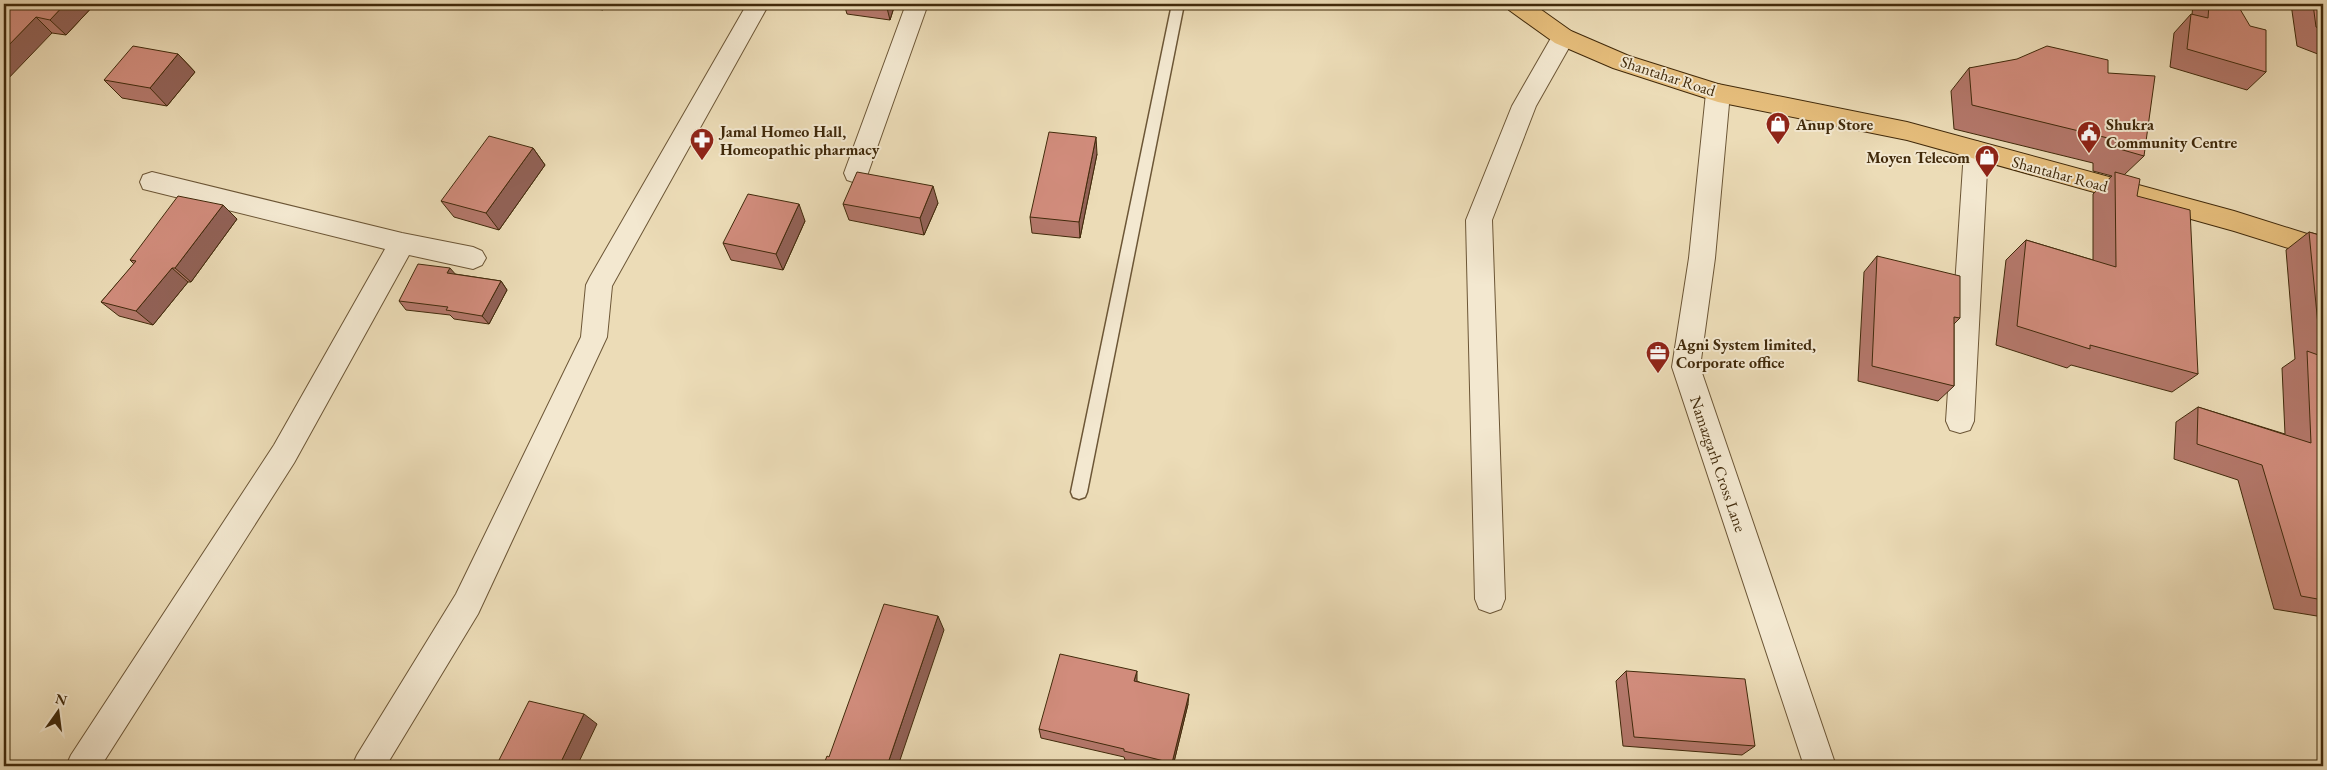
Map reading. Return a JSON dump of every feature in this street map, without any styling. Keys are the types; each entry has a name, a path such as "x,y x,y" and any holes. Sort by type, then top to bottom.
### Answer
{"main road":[{"name":"Shantahar Road","path":"1517,4 1563,37 1622,62 1718,93 1907,130 1976,151 2234,221 2323,249"}],"street":[{"path":"368,766 466,604 594,337 599,285 758,4"},
{"path":"856,173 917,4"},
{"path":"1490,598 1479,220 1524,106 1563,37"},
{"name":"Namazgarh Cross Lane","path":"1718,93 1702,258 1686,367 1820,766"},
{"path":"1960,421 1976,151"},
{"path":"152,182 402,243 473,258"},
{"path":"82,766 284,454 402,243"}],"lane":[{"path":"1078,492 1178,4"}],"building":[{"path":"4,4 65,4 50,20 36,17 4,50"},
{"path":"2209,4 2237,4 2250,26 2266,30 2266,72 2187,49 2191,14 2208,18"},
{"path":"2313,4 2323,4 2323,30 2316,27"},
{"path":"133,46 178,54 150,88 104,80"},
{"path":"2047,46 2108,60 2108,73 2155,76 2144,156 2116,148 2116,140 1972,105 1969,68 2017,59"},
{"path":"1049,132 1096,137 1079,222 1030,217"},
{"path":"489,136 533,148 486,213 441,201"},
{"path":"857,172 933,186 920,218 843,204"},
{"path":"2115,172 2140,179 2137,196 2190,210 2198,374 2090,345 2090,349 2017,326 2026,240 2116,267"},
{"path":"748,194 799,204 776,254 723,243"},
{"path":"178,196 223,205 175,268 172,268 136,311 101,302 136,261 130,260"},
{"path":"2309,232 2323,236 2323,505 2320,504 2323,515 2323,600 2301,596 2262,465 2197,444 2198,407 2311,443 2307,351 2321,356"},
{"path":"1877,256 1960,276 1960,318 1954,317 1954,386 1872,366"},
{"path":"418,264 450,268 447,273 501,281 482,316 446,310 448,307 399,301"},
{"path":"884,604 938,616 887,766 823,766 827,756 829,757"},
{"path":"1060,654 1137,671 1134,681 1189,694 1172,763 1124,751 1124,749 1039,729"},
{"path":"1626,671 1745,679 1755,746 1634,737"},
{"path":"529,701 584,714 559,766 496,766"}],"place":[{"name":"Anup Store","path":"1778,145"},
{"name":"Shukra Community Centre","path":"2089,154"},
{"name":"Jamal Homeo Hall, Homeopathic pharmacy","path":"702,161"},
{"name":"Moyen Telecom","path":"1987,178"},
{"name":"Agni System limited, Corporate office","path":"1658,374"}]}
